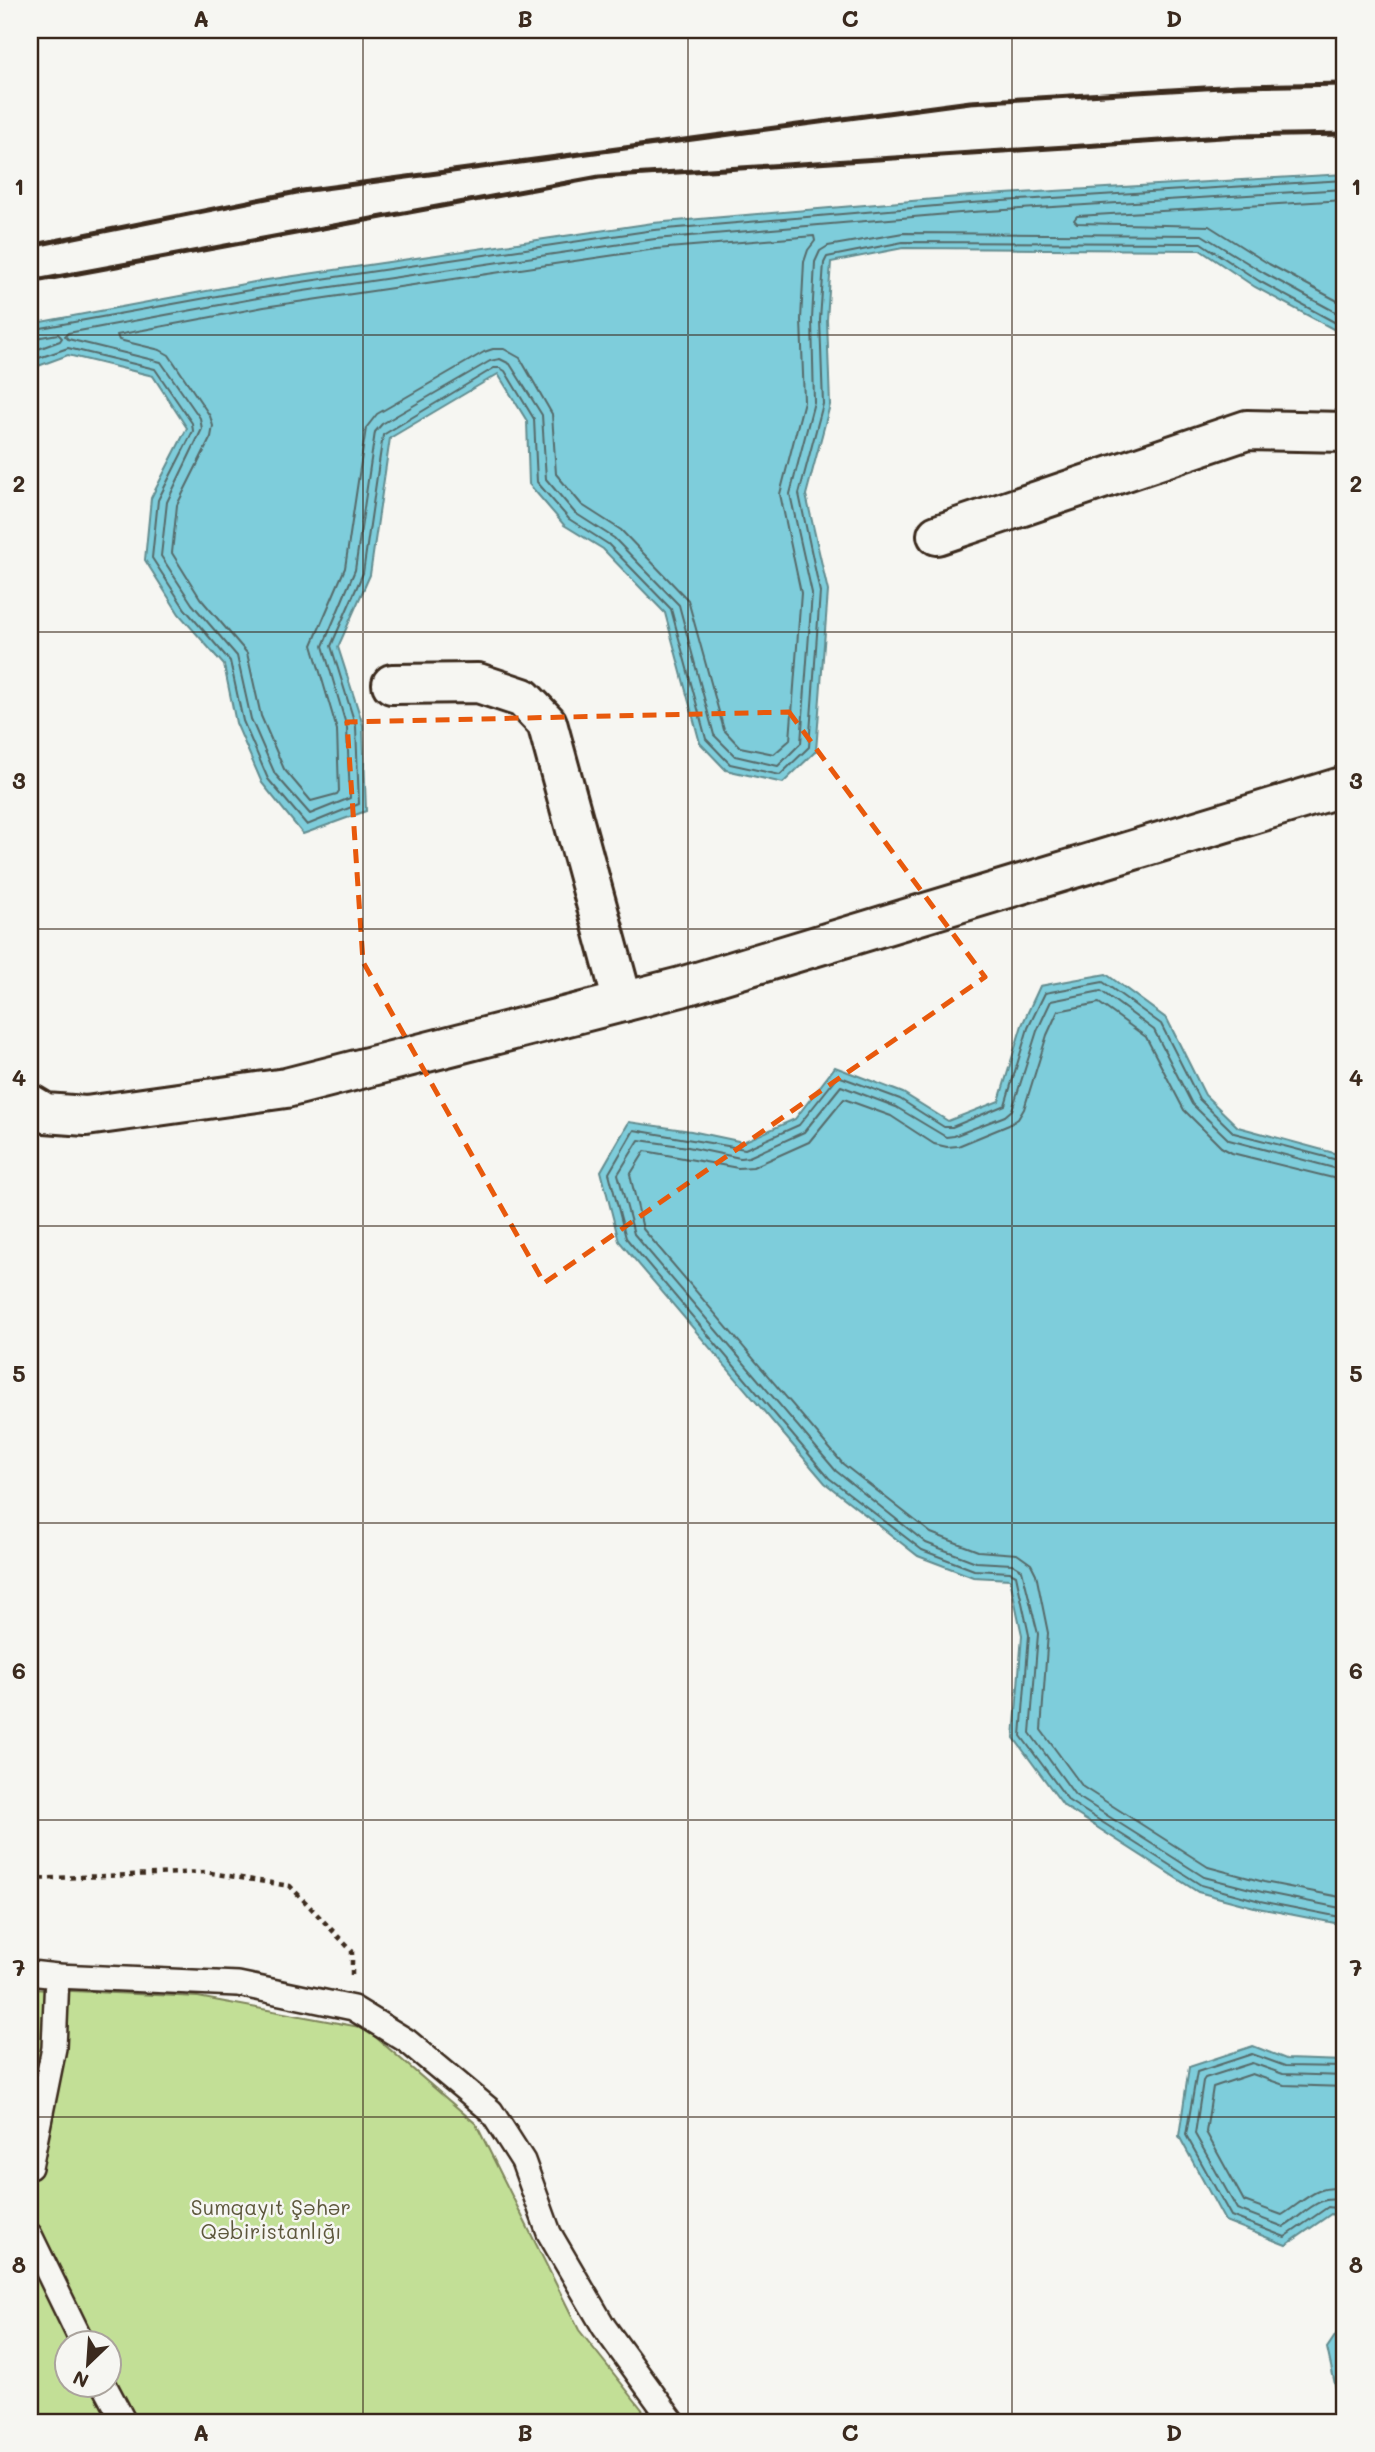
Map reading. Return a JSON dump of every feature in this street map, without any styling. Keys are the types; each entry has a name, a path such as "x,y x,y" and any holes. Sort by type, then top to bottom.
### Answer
{"street":[{"path":"937,536 1247,430 1345,432"},
{"path":"392,684 478,683 523,698 547,723 623,1002"},
{"path":"30,1104 45,1113 86,1116 286,1088 681,987 1345,786"}],"lane":[{"path":"30,1973 238,1983 353,2008 407,2041 491,2111 523,2161 550,2233 597,2315 673,2422"},
{"path":"30,2167 54,2048 57,1976"},
{"path":"30,2235 77,2330"},
{"path":"113,2400 124,2422"}],"path":[{"path":"30,1879 205,1872 290,1886 352,1951 353,2008"}],"highlighted area":[{"path":"789,712 985,977 544,1283 363,962 347,722"}],"green space":[{"name":"Sumqayıt Şəhər Qəbiristanlığı","path":"30,1989 198,1997 365,2028 476,2124 579,2330 652,2422 30,2422"}],"water":[{"path":"1345,174 1345,331 1335,330 1255,287 1200,250 903,248 831,262 827,320 830,405 806,495 828,591 816,751 783,783 726,770 700,743 665,613 603,549 564,525 529,484 527,421 498,374 390,438 370,575 338,647 363,725 366,811 303,834 262,783 236,723 224,665 179,614 145,560 151,498 187,428 153,376 68,355 30,369 30,324 260,281 653,223 970,196"},
{"path":"1106,974 1167,1019 1205,1095 1238,1127 1345,1156 1345,1925 1258,1908 1198,1892 1064,1806 1014,1738 1022,1635 1010,1579 973,1577 918,1556 825,1483 619,1241 601,1171 629,1122 743,1142 795,1119 835,1067 903,1093 948,1121 999,1101 1022,1025 1040,986"},
{"path":"1253,2046 1286,2059 1345,2061 1345,2223 1331,2214 1286,2245 1225,2221 1179,2136 1189,2067"},
{"path":"1345,2321 1345,2404 1338,2398 1327,2348"}],"railway":[{"path":"30,246 302,191 970,102 1238,86 1345,84"},
{"path":"30,282 599,177 1238,136 1345,134"}]}
